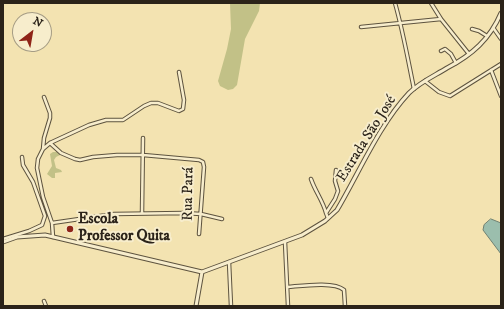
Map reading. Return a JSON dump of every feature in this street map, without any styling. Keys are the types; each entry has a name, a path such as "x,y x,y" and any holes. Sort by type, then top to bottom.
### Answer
{"street":[{"path":"395,3 401,24 414,89"},
{"path":"431,3 469,54"},
{"name":"Estrada São José","path":"202,272 285,242 310,231 328,218 336,210 387,122 402,101 424,81 469,54 488,37 494,29 501,13"},
{"path":"362,28 441,18"},
{"path":"472,29 479,31 488,37"},
{"path":"494,29 501,39"},
{"path":"441,51 445,49 451,54 456,63"},
{"path":"424,81 439,92 450,96 501,64"},
{"path":"491,70 501,96"},
{"path":"42,150 50,143 97,122 106,120 123,120 151,103 158,103 179,111 183,109 184,100 179,72"},
{"path":"44,97 50,113 50,118 42,150 38,159 37,168 43,197 52,223 53,237"},
{"path":"142,213 143,138"},
{"path":"50,143 61,153 80,160 93,157 117,155 143,155"},
{"name":"Rua Pará","path":"143,155 196,159 204,163 199,234"},
{"path":"3,240 42,225 46,216 33,182 23,164 22,157"},
{"path":"326,213 335,200 338,191 335,181 336,170"},
{"path":"311,180 315,190 324,204 328,218"},
{"path":"52,223 114,214 142,213 201,214 222,219"},
{"path":"3,240 38,235 53,237 202,272 196,306"},
{"path":"285,242 288,306"},
{"path":"229,262 231,306"},
{"path":"288,287 323,285 336,286 344,290 345,306"},
{"path":"44,301 46,306"}],"shaded area":[{"path":"230,3 260,3 259,11 245,39 237,85 233,89 228,90 220,86 218,81 231,29"},
{"path":"57,152 60,155 54,160 56,168 62,172 55,173 55,178 52,178 47,174 52,166 50,154"},
{"path":"491,219 501,223 501,254 483,230 484,225"}],"place":[{"name":"Escola Professor Quita","path":"70,229"}]}
